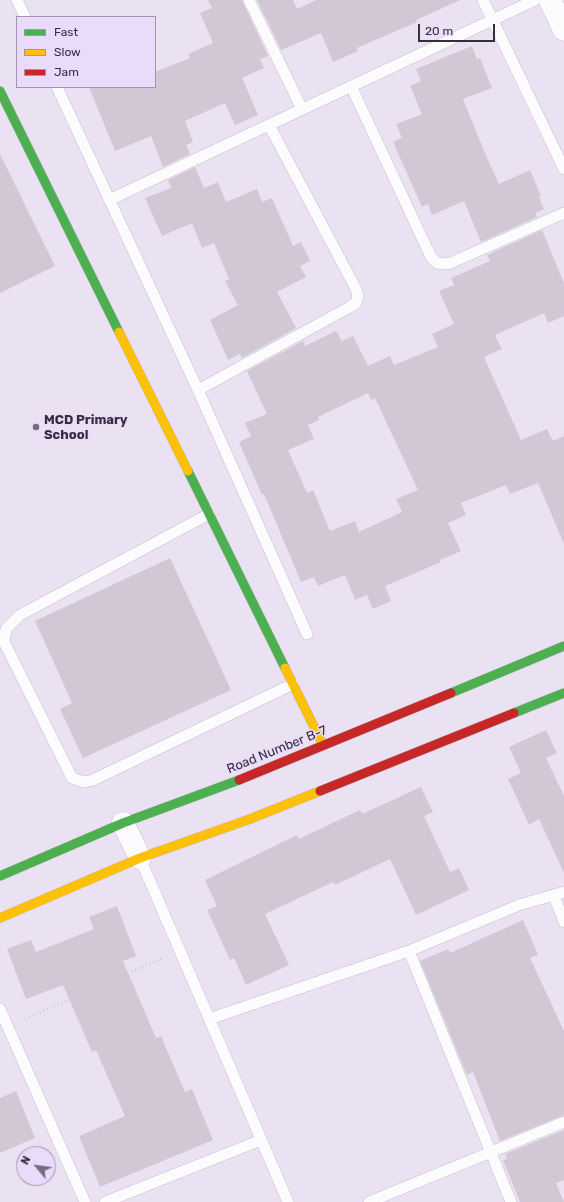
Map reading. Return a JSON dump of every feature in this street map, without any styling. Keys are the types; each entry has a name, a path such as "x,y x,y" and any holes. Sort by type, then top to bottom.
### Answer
{"street":[{"path":"550,0 564,30"},
{"path":"0,91 323,745"},
{"name":"Road Number B-7","path":"0,876 123,823 235,782 564,646"},
{"path":"0,918 140,858 250,819 564,694"},
{"path":"123,823 140,858"}],"lane":[{"path":"17,0 25,16"},
{"path":"250,0 302,109"},
{"path":"483,0 564,169"},
{"path":"109,200 535,0"},
{"path":"351,86 431,257 436,263 448,264 564,213"},
{"path":"57,88 198,390 307,634"},
{"path":"198,390 348,308 356,303 358,296 356,289 269,125"},
{"path":"209,514 20,615 6,629 4,642 72,778 84,782 93,780 293,684"},
{"path":"140,858 288,1202"},
{"path":"209,1019 409,952 519,905 559,894 564,922"},
{"path":"409,952 489,1152 511,1202"},
{"path":"0,1009 85,1202"},
{"path":"370,1202 564,1122"},
{"path":"105,1202 261,1140"}],"path":[{"path":"8,1026 180,951"}],"building":[{"path":"208,0 242,0 268,56 260,59 264,68 242,78 258,115 235,125 225,103 185,121 193,142 186,145 190,154 163,167 151,136 115,151 89,88 156,88 156,72 190,58 188,54 213,43 200,13 212,8"},
{"path":"257,0 293,0 297,9 316,0 460,0 416,20 417,22 357,48 358,51 333,62 321,33 281,50"},
{"path":"472,46 477,59 480,58 492,88 463,99 487,158 499,184 530,170 541,196 539,197 544,209 535,213 537,217 481,242 464,201 432,215 428,204 422,207 393,142 402,138 396,124 422,114 410,86 421,81 416,69"},
{"path":"0,154 55,266 0,293"},
{"path":"195,167 204,188 218,182 226,202 257,189 262,202 272,198 293,246 301,242 310,261 300,266 306,277 277,292 296,328 242,358 240,354 228,360 210,320 238,305 225,281 229,279 214,243 202,248 192,223 162,236 145,198 171,188 168,180"},
{"path":"542,230 564,283 564,316 548,323 544,313 495,335 502,349 484,357 521,440 547,429 553,441 564,436 564,544 538,483 510,494 506,485 461,503 466,515 448,523 461,551 440,560 441,562 385,586 391,601 373,609 367,595 355,600 345,575 318,586 314,577 301,582 264,494 262,495 239,442 251,436 245,423 267,414 247,371 303,341 305,346 336,331 342,341 353,336 368,366 390,356 394,365 438,347 432,334 454,324 439,291 454,285 451,278 490,261 487,255","holes":["368,393 371,400 375,398 418,490 396,499 402,512 359,532 355,521 330,531 313,490 307,493 288,450 314,439 308,425 319,420 318,417"]},
{"path":"170,558 231,690 83,758 60,709 72,703 35,621"},
{"path":"546,730 557,753 546,758 564,796 564,873 539,819 529,825 508,779 521,773 509,747"},
{"path":"421,787 433,812 424,816 450,872 459,868 469,890 416,915 390,859 335,885 333,882 265,914 289,965 246,985 234,958 230,960 207,910 217,906 205,880 297,835 299,839 360,810 362,814"},
{"path":"117,906 136,956 123,961 156,1038 161,1036 185,1092 192,1089 213,1140 100,1187 79,1136 125,1116 96,1050 92,1052 63,985 26,999 7,949 31,940 36,952 94,929 89,917"},
{"path":"523,920 538,955 530,958 564,1031 564,1115 500,1141 473,1072 467,1075 420,961 448,949 450,953"},
{"path":"16,1091 35,1138 0,1153 0,1098"},
{"path":"564,1130 564,1180 556,1183 564,1202 520,1202 503,1160 507,1159 505,1154"}],"traffic: fast":[{"path":"0,91 119,332"},
{"path":"188,471 285,668"},
{"path":"451,693 564,646"},
{"path":"514,713 564,693"},
{"path":"0,876 123,823 239,780"}],"traffic: slow":[{"path":"119,332 188,471"},
{"path":"285,668 323,745"},
{"path":"0,918 140,858 250,819 320,791"}],"traffic: jam":[{"path":"239,780 451,693"},
{"path":"320,791 514,713"}],"place":[{"name":"MCD Primary School","path":"36,427"}]}
